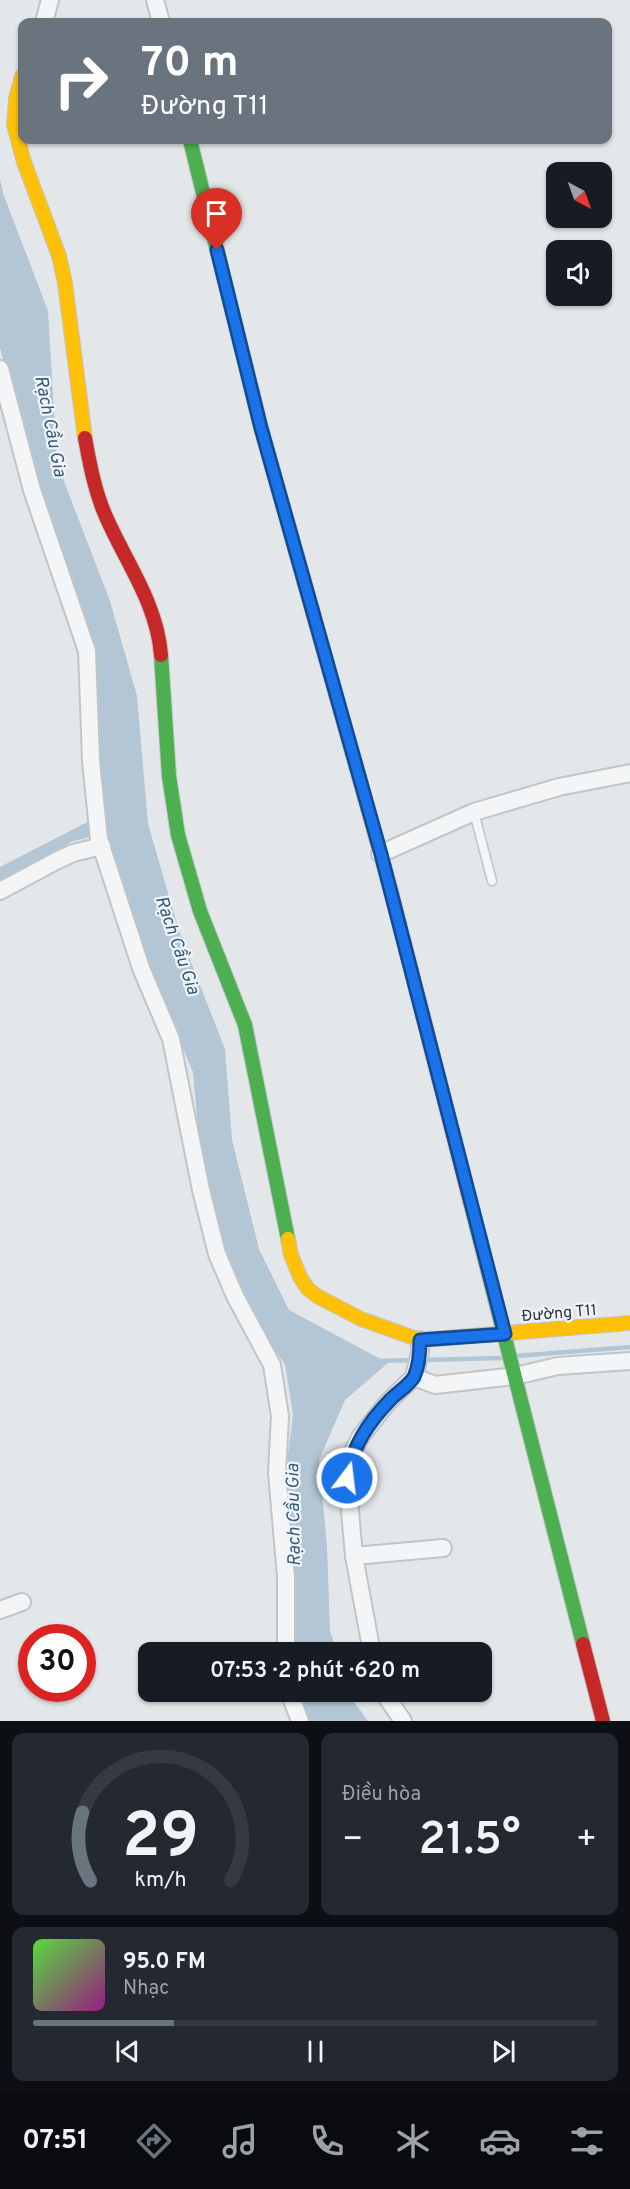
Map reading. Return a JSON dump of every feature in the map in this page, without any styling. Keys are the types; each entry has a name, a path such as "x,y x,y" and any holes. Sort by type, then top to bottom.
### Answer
{"street":[{"path":"155,0 160,18"},
{"path":"45,18 50,1"},
{"path":"18,91 14,125 18,140"},
{"path":"19,144 59,256 65,282 83,431 93,478 106,517 153,616 160,645 169,776 178,835 200,912 245,1025 291,1255 301,1279 308,1289 320,1299 397,1333 420,1346 414,1377 387,1403 350,1457 347,1478 354,1556 370,1642"},
{"path":"191,144 261,428 381,854 603,1721"},
{"path":"0,369 32,490 87,651 91,761 101,842 141,968 171,1039 201,1190 217,1254 235,1296 272,1365 280,1416 277,1473 286,1577 286,1642"},
{"path":"381,854 474,812 559,787 630,772"},
{"path":"0,891 64,857 101,842"},
{"name":"Đường T11","path":"420,1346 505,1334 630,1323"},
{"path":"414,1377 435,1385 515,1376 558,1366 630,1361"},
{"path":"354,1556 443,1548"},
{"path":"0,1610 22,1602"},
{"path":"293,1702 300,1721"},
{"path":"390,1702 403,1721"}],"lane":[{"path":"474,812 492,881"}],"water":[{"name":"Rạch Cầu Gia","path":"0,179 3,193 48,311 57,463 110,601 137,696 148,824 180,934 225,1049 232,1140 259,1249 289,1310 388,1363 345,1400 319,1460 327,1546 330,1631 334,1642 295,1642 296,1610 283,1494 293,1415 285,1364 242,1304 224,1253 202,1174 193,1072 146,964 105,834 73,841 0,882 0,867 101,815 90,639 30,466 0,348"},
{"path":"297,1702 354,1702 368,1721 304,1721"}],"waterway":[{"path":"516,1356 630,1347"},
{"path":"423,1360 502,1358"},
{"path":"378,1361 415,1360"}],"traffic: fast":[{"path":"191,144 261,428 297,556"},
{"path":"161,655 169,776 178,835 200,911 245,1025 288,1239"},
{"path":"470,1201 583,1644"}],"traffic: slow":[{"path":"18,91 14,125 18,140"},
{"path":"19,144 59,256 65,283 85,438"},
{"path":"297,556 391,891"},
{"path":"288,1239 291,1255 300,1277 308,1289 317,1296 361,1319 420,1340 630,1323"}],"traffic: jam":[{"path":"85,438 99,499 147,601 154,619 161,655"},
{"path":"391,891 470,1201"},
{"path":"583,1644 603,1721"}],"route":[{"path":"217,250 261,428 381,854 505,1334 420,1340 420,1352 414,1377 387,1403 361,1436 350,1457 347,1478"}]}
